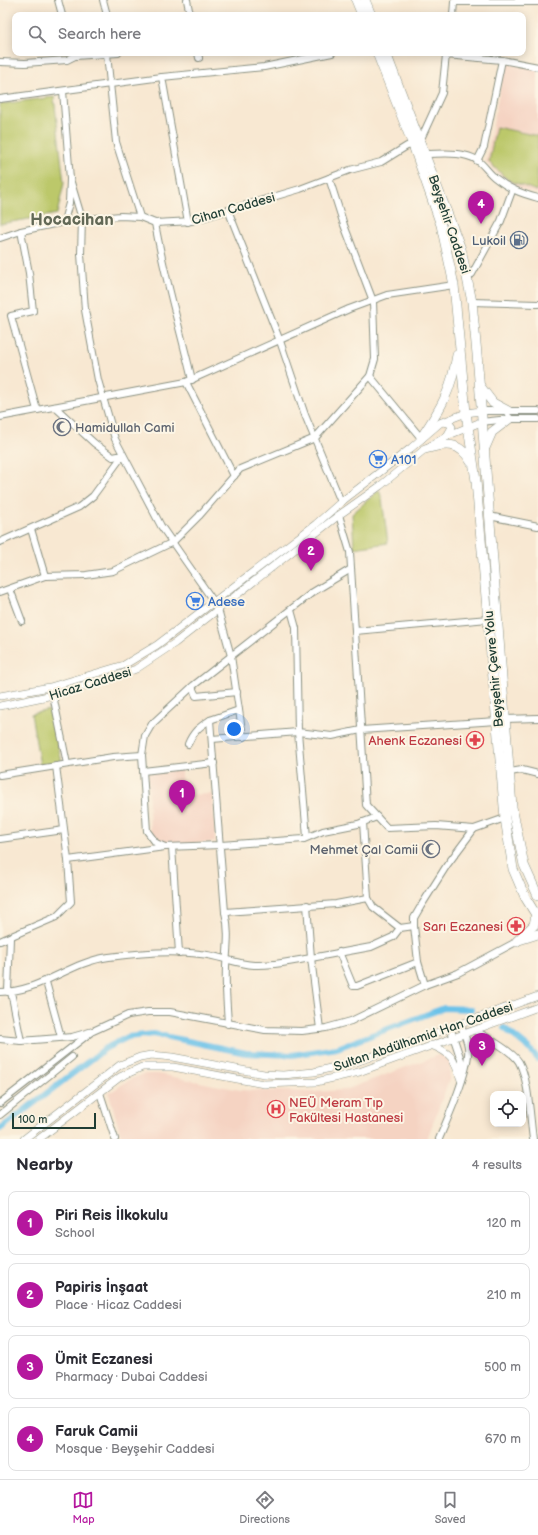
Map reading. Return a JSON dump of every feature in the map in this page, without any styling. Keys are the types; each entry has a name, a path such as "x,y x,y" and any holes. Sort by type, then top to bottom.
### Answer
{"highway":[{"path":"356,0 361,12"},
{"path":"365,0 370,12"},
{"name":"Beyşehir Caddesi","path":"378,56 417,143 425,154 461,249 472,302 484,452"},
{"name":"Beyşehir Caddesi","path":"387,56 417,143 449,253 454,285 466,413"},
{"path":"421,438 440,409 450,389 459,342"},
{"path":"479,384 493,403 508,415 492,432 484,452"},
{"name":"Beyşehir Çevre Yolu","path":"466,413 474,468 488,619 501,720 510,772 512,807 524,865 538,896"},
{"path":"424,449 447,444 458,447 465,452 474,468"},
{"name":"Beyşehir Çevre Yolu","path":"484,452 501,720 505,818 514,868 525,896 537,916"},
{"path":"516,942 534,925 537,916"},
{"path":"516,942 538,934"}],"main road":[{"name":"Hicaz Caddesi","path":"0,696 50,687 124,665 157,645 214,602 316,524 341,502 442,422 466,413 481,410"},
{"path":"442,422 449,423 452,427 447,436"},
{"name":"Hicaz Caddesi","path":"0,706 54,695 136,669 175,643 339,515 380,486 424,449 447,436 481,422"},
{"name":"Sultan Abdülhamid Han Caddesi","path":"24,1139 120,1065 140,1057 161,1056 264,1074 299,1074 326,1070 349,1064 538,996"},
{"name":"Sultan Abdülhamid Han Caddesi","path":"39,1139 127,1072 150,1066 173,1067 264,1084 316,1082 350,1075 538,1007"},
{"path":"431,1045 449,1054 454,1060 461,1080"}],"street":[{"path":"58,0 61,12"},
{"path":"103,0 106,12"},
{"path":"187,0 189,12"},
{"path":"453,12 454,1 538,2"},
{"path":"0,62 26,63 67,60 70,56"},
{"path":"112,56 110,85 116,142 140,217"},
{"path":"0,99 162,77 264,67 317,56"},
{"path":"417,143 442,93 446,56"},
{"path":"465,56 502,60 538,67"},
{"path":"477,161 484,147 502,60"},
{"path":"162,77 188,222"},
{"path":"63,91 70,180 69,203 64,221"},
{"name":"Cihan Caddesi","path":"0,238 20,231 64,221 82,219 120,216 140,217 155,223 188,222 381,162 407,146 417,143"},
{"path":"425,154 450,154 466,156 477,161 512,191 538,198"},
{"path":"0,592 45,576 86,575 113,571 173,542 199,516 240,469 315,438 370,376 375,359 373,301 344,225 329,178"},
{"path":"70,180 82,219 81,254 85,310 98,380 115,439 161,526 214,602"},
{"path":"468,278 472,274 501,221 512,191"},
{"path":"228,210 280,341 305,415 341,502"},
{"path":"155,223 162,266 178,318 189,381 234,476"},
{"path":"20,231 29,273 33,311 11,316 37,410"},
{"path":"0,417 189,381 349,309 387,295 454,285"},
{"path":"472,302 538,304"},
{"path":"370,376 421,438"},
{"path":"54,407 94,443 113,457 124,455"},
{"path":"481,410 538,419"},
{"path":"508,415 538,411"},
{"name":"Hicaz Caddesi","path":"481,422 508,415"},
{"path":"0,542 79,507 93,496 124,455"},
{"path":"339,515 350,552 356,631 360,730 366,805 387,828 436,826 474,829 505,818"},
{"path":"489,516 538,526"},
{"path":"31,529 45,576"},
{"path":"164,848 156,844 147,831 142,755 145,736 152,724 192,687 313,592 351,569"},
{"path":"10,589 22,621"},
{"path":"218,609 231,656 243,737"},
{"path":"291,610 296,628 298,732 307,837"},
{"path":"356,631 488,619"},
{"path":"192,687 196,696 237,692"},
{"path":"54,695 67,764"},
{"path":"188,744 193,733 199,727 210,720 239,710"},
{"path":"212,739 298,732 332,736 360,730 538,718"},
{"path":"210,720 221,845 225,912 229,944 227,959 228,1024"},
{"path":"0,775 112,757 142,755"},
{"path":"143,771 214,763"},
{"path":"1,938 10,938 56,917 71,902 68,860 56,766"},
{"path":"510,772 522,770 538,774"},
{"path":"68,860 172,847 221,845 307,837 323,831 363,822 377,817"},
{"path":"363,822 368,898 373,907 400,928"},
{"path":"425,985 418,962 414,918 447,865 474,829"},
{"path":"0,839 64,830"},
{"path":"172,847 179,953"},
{"path":"225,912 336,904 368,898"},
{"path":"306,905 320,1029"},
{"path":"0,992 10,992 46,982 77,964 108,957 179,953 202,954 253,965 276,964 371,947 393,937 400,928 414,926"},
{"path":"10,938 10,992 22,1041"},
{"path":"0,1103 93,1031 128,1015 148,1012 170,1012 265,1030 302,1031 320,1029 350,1021 425,985 458,973 516,942"},
{"path":"338,952 353,986 357,986 418,962"},
{"path":"46,982 61,1037"},
{"path":"439,1139 467,1064 468,1048 460,1024"},
{"path":"450,1027 461,1060 461,1080"},
{"path":"474,1030 513,1055 519,1062 526,1085 533,1139"},
{"path":"0,1039 22,1041 61,1037 93,1031"},
{"path":"0,1114 72,1057"},
{"path":"100,1093 114,1139"}],"shaded area":[{"path":"505,62 538,69 538,194 520,189 507,182 486,162"},
{"path":"181,769 182,795 213,794 215,842 165,845 155,838 150,830 148,773"},
{"name":"NEÜ Meram Tıp Fakültesi Hastanesi","path":"441,1054 451,1062 449,1080 427,1139 122,1139 109,1093 131,1079 144,1074 158,1074 240,1090 314,1092 345,1090"}],"green space":[{"path":"54,97 64,183 57,214 0,224 0,104"},
{"path":"496,127 538,136 537,191 508,180 489,162"},
{"path":"379,490 382,499 388,543 354,548 352,514"},
{"path":"49,710 62,762 40,765 31,714"}],"waterway":[{"path":"0,1129 106,1048 128,1037 154,1034 246,1053 292,1055 337,1048 444,1008 471,1009"},
{"path":"504,1028 529,1048 538,1059"}],"place":[{"name":"Faruk Camii","path":"481,224"},
{"name":"Lukoil","path":"519,240"},
{"name":"Hamidullah Cami","path":"62,427"},
{"name":"A101","path":"378,459"},
{"name":"Papiris İnşaat","path":"311,571"},
{"name":"Adese","path":"195,601"},
{"name":"Ahenk Eczanesi","path":"475,740"},
{"name":"Piri Reis İlkokulu","path":"182,813"},
{"name":"Mehmet Çal Camii","path":"431,849"},
{"name":"Sarı Eczanesi","path":"516,926"},
{"name":"Ümit Eczanesi","path":"482,1066"},
{"name":"NEÜ Meram Tıp Fakültesi Hastanesi","path":"276,1109"}],"district":[{"name":"Hocacihan","path":"72,219"}]}
